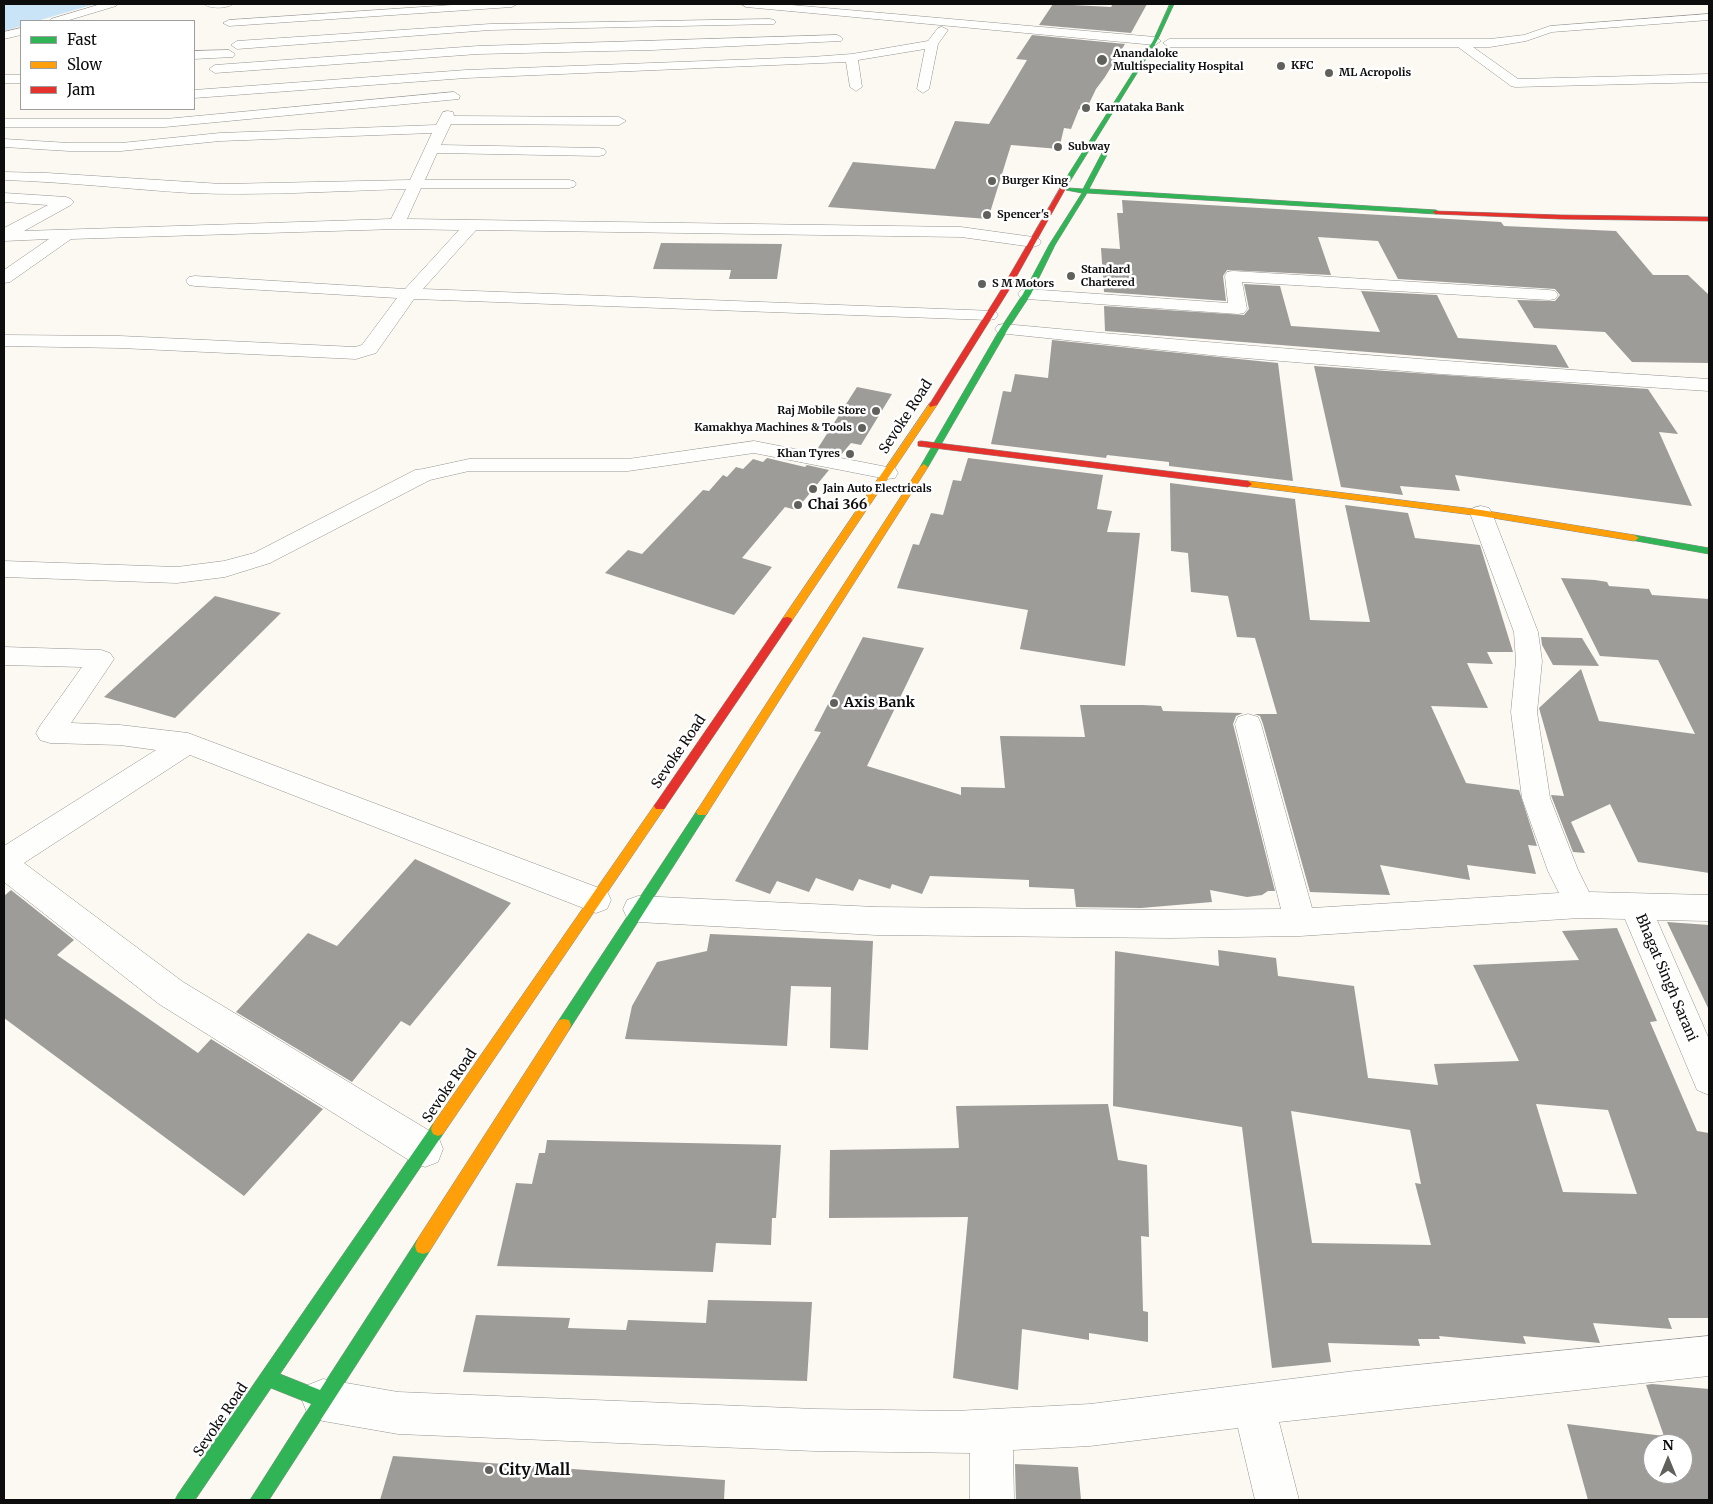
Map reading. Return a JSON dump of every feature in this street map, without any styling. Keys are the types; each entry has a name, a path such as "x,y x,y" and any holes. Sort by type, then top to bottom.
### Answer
{"main road":[{"name":"Sevoke Road","path":"184,1500 424,1149 600,901 909,442 989,315 1062,190 1155,42 1172,4"},
{"path":"1161,55 1172,35 1183,4"},
{"path":"1155,42 1172,35"},
{"path":"259,1500 634,908 937,446 1004,329 1027,294 1052,245 1085,192 1092,175 1111,143"},
{"path":"1073,173 1092,175"},
{"path":"1062,190 1550,217 1709,219"},
{"path":"909,442 1480,513 1709,551"},
{"path":"268,1378 324,1400"}],"street":[{"path":"57,20 112,4"},
{"path":"209,4 228,4 221,20"},
{"path":"221,20 503,4"},
{"path":"397,224 443,125 454,96 503,4"},
{"path":"746,4 949,18 1155,42"},
{"path":"650,67 652,46 661,10"},
{"path":"1172,35 1462,44 1515,40 1550,29 1709,17"},
{"path":"923,89 932,44 949,18"},
{"path":"195,91 256,25 221,20"},
{"path":"195,55 233,49 490,27 770,22"},
{"path":"4,38 20,31"},
{"path":"4,38 20,40"},
{"path":"215,69 478,50 837,39"},
{"path":"195,92 466,74 753,64 852,58 932,44"},
{"path":"1462,44 1515,83 1709,78"},
{"path":"852,58 856,87"},
{"path":"4,79 20,79"},
{"path":"4,123 165,123 454,96"},
{"path":"165,123 175,110"},
{"path":"4,143 69,147 121,147 220,137 443,125 619,121"},
{"path":"432,149 599,152"},
{"path":"4,176 55,177 214,189 416,184 569,184"},
{"path":"4,198 66,202 4,235"},
{"path":"4,235 397,224 875,232 934,231 961,232 1033,242"},
{"path":"4,341 120,342 361,352 369,349 409,294 472,225"},
{"path":"4,278 67,234"},
{"path":"1027,294 1238,309 1233,276 1549,295"},
{"path":"195,281 409,294 989,315"},
{"path":"1004,329 1220,350 1441,368 1709,385"},
{"path":"4,570 177,575 225,569 262,558 423,475 469,465 628,465 754,447 887,473"},
{"path":"1480,513 1526,632 1529,661 1524,712 1536,798 1547,834 1562,871 1580,905"},
{"path":"4,656 101,659 50,733 120,735 188,742 600,901"},
{"path":"1248,724 1300,922"},
{"path":"4,861 188,742"},
{"path":"4,865 171,993 424,1149"},
{"path":"634,908 876,921 1170,924 1300,922 1580,905 1709,908"},
{"name":"Bhagat Singh Sarani","path":"1635,906 1709,1078"},
{"path":"324,1400 398,1413 814,1430 955,1432 1090,1425 1355,1392 1709,1356"},
{"path":"1254,1406 1277,1500"},
{"path":"991,1430 992,1500"}],"water":[{"path":"4,4 95,4 40,20 20,20 20,26 4,31"}],"building":[{"path":"1053,4 1111,7 1113,4 1147,4 1131,33 1039,25"},
{"path":"1032,35 1125,44 1096,89 1086,110 1079,109 1071,129 1064,128 1059,149 1011,145 988,219 828,207 853,162 935,169 955,121 989,124 1027,60 1016,59"},
{"path":"1122,200 1501,222 1504,226 1616,231 1653,275 1688,275 1709,295 1709,363 1632,362 1605,332 1534,328 1517,300 1555,301 1560,295 1555,289 1398,279 1378,241 1318,237 1331,275 1227,270 1223,276 1226,301 1104,292 1101,248 1120,249 1117,213 1123,213"},
{"path":"661,243 782,244 777,279 729,279 731,270 653,269"},
{"path":"1244,284 1280,286 1291,326 1380,332 1361,291 1437,295 1458,338 1556,345 1569,368 1105,331 1104,306 1244,315 1249,309"},
{"path":"1052,340 1278,363 1293,481 1169,466 1169,462 1107,455 1106,458 991,444 1003,391 1011,392 1015,374 1048,378"},
{"path":"1314,366 1648,389 1678,434 1659,432 1692,506 1455,475 1460,491 1400,486 1403,495 1341,487"},
{"path":"857,387 892,394 861,445 851,443 840,456 816,451"},
{"path":"767,458 805,467 807,465 829,470 796,510 785,507 742,558 772,567 734,615 605,573 628,550 642,554 703,490 709,491 723,475 727,477 736,467 743,469 753,459 763,462"},
{"path":"968,458 1103,475 1097,509 1112,511 1107,532 1140,533 1125,666 1020,649 1028,610 897,588 913,544 919,545 931,513 943,515 953,480 961,481"},
{"path":"1170,483 1295,499 1310,620 1370,622 1345,505 1408,513 1415,538 1480,545 1513,652 1487,652 1493,664 1467,663 1488,708 1431,706 1466,783 1519,790 1537,846 1528,845 1536,874 1467,865 1470,880 1380,865 1390,895 1310,892 1263,724 1260,716 1254,714 1277,714 1255,638 1237,637 1228,596 1191,592 1188,553 1171,551"},
{"path":"1561,578 1595,580 1607,582 1609,586 1649,589 1652,595 1709,599 1709,873 1638,862 1610,804 1571,822 1585,853 1573,852 1551,795 1564,796 1539,708 1581,669 1599,721 1695,734 1658,660 1600,656"},
{"path":"215,596 281,613 175,718 104,697"},
{"path":"863,637 924,648 867,766 961,795 961,787 1005,788 1000,736 1085,737 1080,705 1143,705 1161,706 1163,711 1243,713 1236,716 1233,724 1275,891 1247,897 1210,890 1212,902 1141,908 1076,907 1074,889 1029,887 1029,880 930,876 922,894 892,884 890,889 859,879 853,891 816,878 809,892 777,881 770,894 735,881 821,732 814,731"},
{"path":"1541,637 1582,638 1599,666 1553,665 1542,645"},
{"path":"415,859 511,903 410,1026 401,1021 352,1082 236,1012 308,933 337,946"},
{"path":"11,890 74,940 57,955 198,1053 211,1039 323,1109 244,1196 4,1018 4,896"},
{"path":"1667,922 1709,925 1709,1010"},
{"path":"1617,928 1657,1021 1650,1022 1697,1131 1709,1133 1709,1318 1668,1318 1672,1329 1593,1323 1600,1343 1523,1336 1526,1344 1439,1336 1440,1339 1418,1339 1420,1346 1328,1343 1331,1362 1272,1368 1242,1127 1113,1106 1115,951 1219,966 1218,950 1276,958 1278,976 1354,986 1368,1078 1438,1085 1434,1064 1519,1061 1473,965 1579,960 1562,931","holes":["1536,1104 1608,1110 1637,1194 1563,1192","1291,1111 1410,1130 1421,1184 1415,1183 1431,1245 1312,1243"]},
{"path":"710,934 873,941 868,1050 830,1048 831,987 791,986 787,1046 625,1039 632,1006 657,962 707,951"},
{"path":"1108,1104 1118,1160 1147,1165 1149,1237 1141,1236 1143,1311 1148,1312 1148,1342 1089,1333 1089,1340 1022,1329 1018,1390 953,1378 968,1217 829,1218 830,1150 959,1148 956,1106"},
{"path":"547,1140 781,1145 776,1218 772,1218 771,1245 716,1243 713,1272 497,1266 516,1183 532,1184 539,1153 545,1153"},
{"path":"708,1300 812,1302 807,1381 463,1372 476,1315 570,1318 568,1328 626,1330 628,1320 706,1323"},
{"path":"1646,1385 1709,1389 1709,1500 1588,1500 1567,1424 1648,1434 1643,1434 1643,1484 1693,1484 1693,1434 1663,1434"},
{"name":"City Mall","path":"393,1456 725,1480 724,1500 380,1500"},
{"path":"1015,1464 1078,1467 1081,1500 1016,1500"}],"traffic: fast":[{"path":"1064,186 1155,41 1172,4"},
{"path":"924,467 1004,329 1027,294 1052,245 1085,192 1105,153"},
{"path":"1069,190 1436,212"},
{"path":"1634,538 1709,551"},
{"path":"564,1025 702,812"},
{"path":"184,1500 438,1129"},
{"path":"259,1500 423,1246"},
{"path":"268,1378 323,1400"}],"traffic: slow":[{"path":"787,620 933,405"},
{"path":"702,812 924,467"},
{"path":"1248,484 1481,513 1634,538"},
{"path":"438,1129 660,806"},
{"path":"423,1246 564,1025"}],"traffic: jam":[{"path":"933,405 1005,290 1064,186"},
{"path":"1436,212 1560,217 1709,219"},
{"path":"921,444 1248,484"},
{"path":"660,806 787,620"}],"place":[{"name":"Anandaloke Multispeciality Hospital","path":"1102,60"},
{"name":"KFC","path":"1281,66"},
{"name":"ML Acropolis","path":"1329,73"},
{"name":"Karnataka Bank","path":"1086,108"},
{"name":"Subway","path":"1058,147"},
{"name":"Burger King","path":"992,181"},
{"name":"Spencer's","path":"987,215"},
{"name":"Standard Chartered","path":"1071,276"},
{"name":"S M Motors","path":"982,284"},
{"name":"Raj Mobile Store","path":"876,411"},
{"name":"Kamakhya Machines & Tools","path":"862,428"},
{"name":"Khan Tyres","path":"850,454"},
{"name":"Jain Auto Electricals","path":"813,489"},
{"name":"Chai 366","path":"798,505"},
{"name":"Axis Bank","path":"834,703"},
{"name":"City Mall","path":"489,1470"}]}
